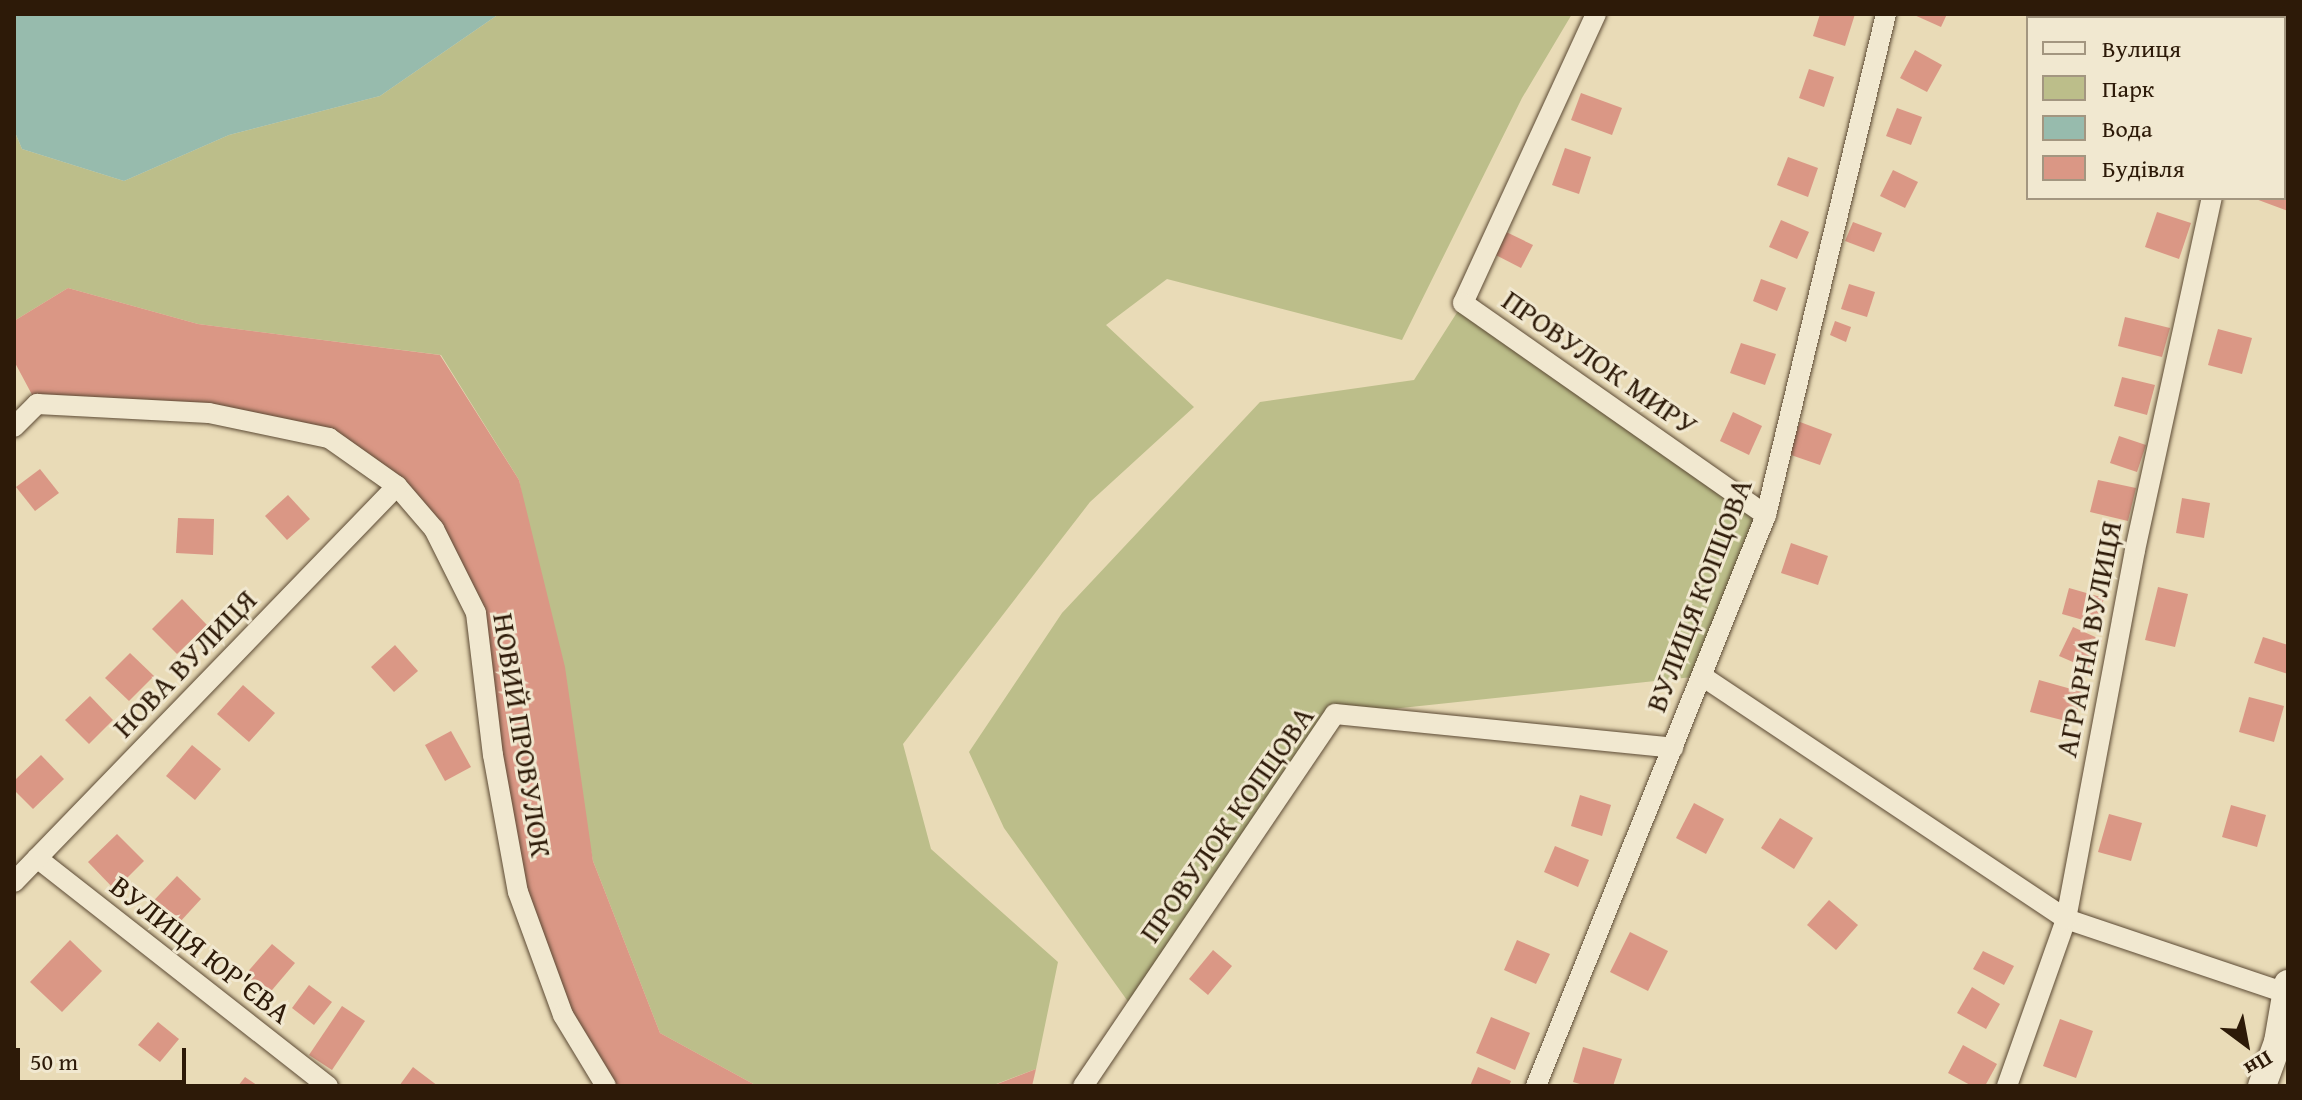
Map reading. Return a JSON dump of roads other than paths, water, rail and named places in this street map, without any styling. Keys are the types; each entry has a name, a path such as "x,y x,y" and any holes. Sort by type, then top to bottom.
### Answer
{"main road":[{"path":"2262,1086 2278,1042 2287,988"}],"street":[{"name":"ПРОВУЛОК МИРУ","path":"1596,14 1463,303 1766,515"},
{"name":"ВУЛИЦЯ КОПЦОВА","path":"1536,1086 1766,515 1886,14"},
{"name":"АГРАРНА ВУЛИЦЯ","path":"2007,1086 2066,919 2135,550 2212,200"},
{"name":"НОВИЙ ПРОВУЛОК","path":"14,427 37,404 209,413 329,438 397,486 434,529 476,613 493,755 518,892 563,1015 606,1086"},
{"name":"НОВА ВУЛИЦЯ","path":"14,882 397,486"},
{"path":"1702,676 2066,919 2287,988"},
{"name":"ПРОВУЛОК КОПЦОВА","path":"1083,1086 1335,714 1673,748"},
{"name":"ВУЛИЦЯ ЮР'ЄВА","path":"37,858 328,1086"}],"water":[{"path":"14,14 499,14 380,96 229,135 124,181 22,149 14,130"}]}
